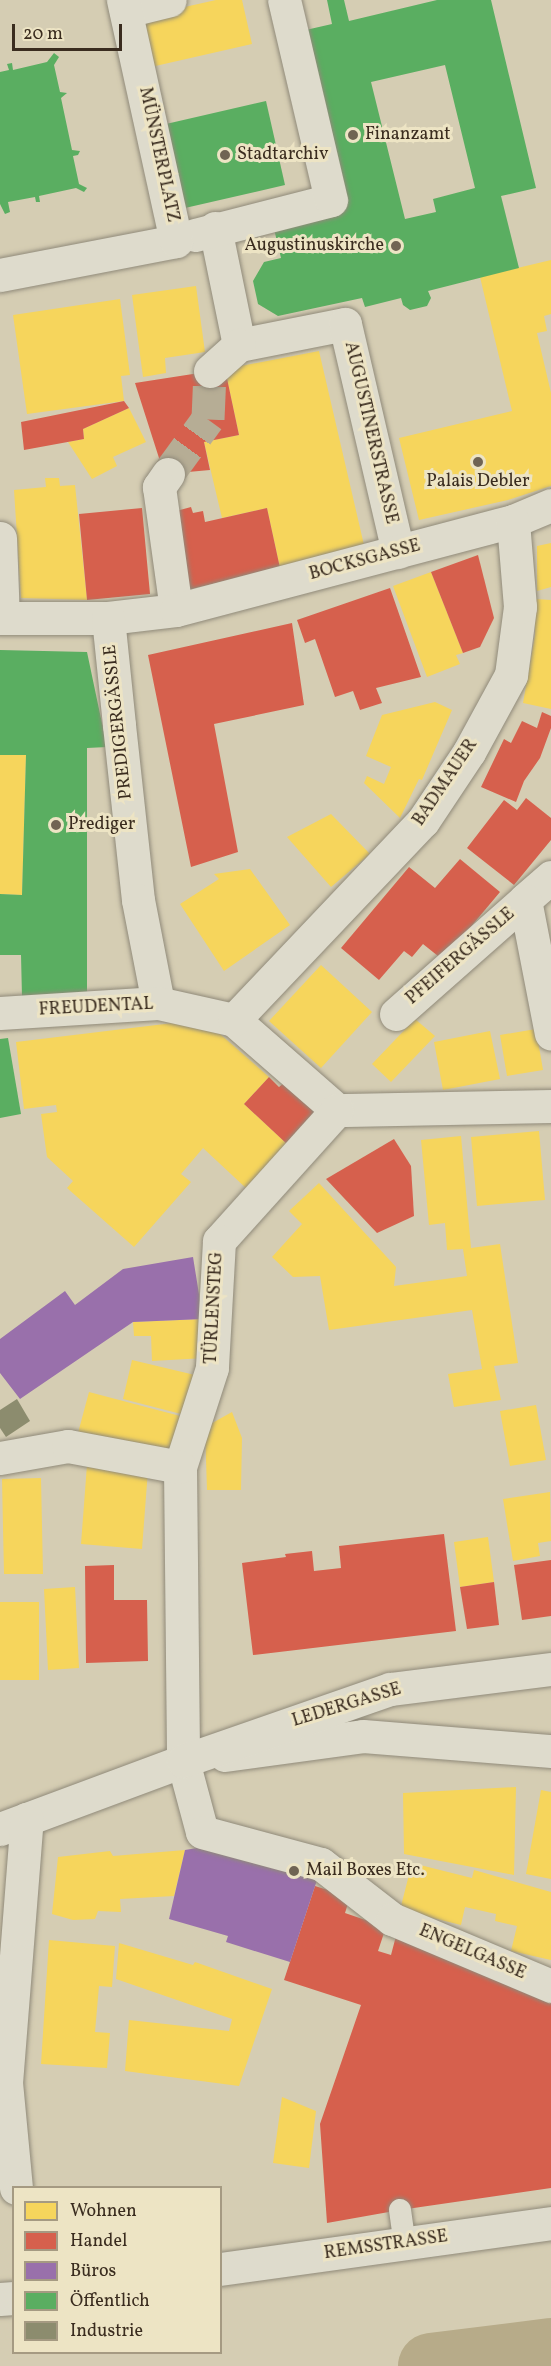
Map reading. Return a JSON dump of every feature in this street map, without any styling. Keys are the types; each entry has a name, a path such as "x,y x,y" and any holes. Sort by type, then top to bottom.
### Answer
{"street":[{"path":"124,5 170,0"},
{"path":"176,240 215,228 331,200 285,0"},
{"name":"MÜNSTERPLATZ","path":"0,275 176,240 124,5"},
{"path":"210,371 239,345 215,228"},
{"name":"AUGUSTINERSTRASSE","path":"239,345 345,324 398,552"},
{"path":"168,474 159,487 176,610"},
{"name":"BOCKSGASSE","path":"1,618 108,618 176,610 513,521 551,505"},
{"name":"BADMAUER","path":"234,1020 423,821 469,752 511,675 520,607 513,521"},
{"path":"0,538 1,618"},
{"name":"PREDIGERGÄSSLE","path":"108,618 138,900 158,1004"},
{"name":"PFEIFERGÄSSLE","path":"396,1014 551,877"},
{"name":"PFEIFERGÄSSLE","path":"525,900 551,1034"},
{"name":"FREUDENTAL","path":"0,1013 158,1004 234,1020 337,1110"},
{"path":"337,1110 551,1106"},
{"name":"TÜRLENSTEG","path":"183,1761 180,1467 212,1368 219,1241 337,1110"},
{"path":"0,1458 68,1446 180,1467"},
{"name":"LEDERGASSE","path":"16,2186 3,2083 14,1824 183,1761 390,1689 551,1669"},
{"name":"LEDERGASSE","path":"183,1761 363,1736 551,1751"},
{"name":"ENGELGASSE","path":"183,1761 202,1832 321,1864 392,1919 551,1986"},
{"name":"REMSSTRASSE","path":"222,2269 551,2223"}],"lane":[{"path":"400,2210 405,2244"}],"building: Wohnen":[{"path":"216,0 242,0 252,44 151,67 140,17"},
{"name":"Palais Debler","path":"551,260 551,314 544,316 547,331 537,333 551,393 551,486 508,500 419,520 399,438 512,411 480,277"},
{"path":"196,286 205,352 165,358 166,373 143,377 132,295"},
{"path":"120,299 130,375 121,376 124,401 27,414 13,315"},
{"path":"319,351 364,545 280,568 267,508 222,518 204,442 239,435 225,369"},
{"path":"129,408 146,442 113,457 117,466 92,479 68,442 84,439 83,429"},
{"path":"45,478 59,478 60,486 75,485 87,600 21,598 14,490 46,487"},
{"path":"551,543 551,587 537,591 537,546"},
{"path":"431,572 463,653 456,655 460,664 427,677 393,586"},
{"path":"535,599 551,600 551,709 523,703 535,635"},
{"path":"435,702 452,710 422,780 419,779 400,818 364,783 367,776 384,784 391,767 366,756 382,715"},
{"path":"0,755 26,755 22,895 0,894"},
{"path":"331,814 370,854 331,887 287,837"},
{"path":"250,869 290,925 224,971 180,904 219,879 214,874"},
{"path":"321,965 372,1012 321,1068 269,1021"},
{"path":"415,1019 435,1036 391,1082 372,1064"},
{"path":"181,1022 219,1033 269,1077 244,1104 288,1145 247,1189 203,1148 181,1174 191,1182 134,1247 67,1188 73,1181 47,1157 41,1114 57,1112 56,1105 24,1109 16,1042"},
{"path":"536,1029 543,1070 507,1076 500,1035"},
{"path":"490,1031 500,1079 443,1090 434,1042"},
{"path":"539,1131 545,1200 477,1206 471,1137"},
{"path":"461,1136 471,1248 500,1244 518,1363 494,1366 501,1400 454,1407 448,1374 482,1369 472,1310 329,1330 320,1276 293,1277 272,1257 302,1224 289,1211 319,1183 396,1267 394,1286 467,1276 463,1249 447,1250 445,1223 429,1225 421,1140"},
{"path":"203,1319 205,1358 152,1361 151,1336 134,1336 133,1322"},
{"path":"132,1360 199,1376 189,1416 123,1399"},
{"path":"89,1392 180,1416 168,1458 78,1433"},
{"path":"536,1405 546,1460 510,1466 500,1411"},
{"path":"232,1412 242,1438 241,1490 207,1490 205,1427"},
{"path":"87,1465 148,1470 142,1549 81,1544"},
{"path":"41,1478 43,1574 4,1574 2,1479"},
{"path":"550,1492 551,1541 538,1543 540,1556 513,1561 503,1499"},
{"path":"488,1537 494,1582 460,1587 454,1542"},
{"path":"75,1587 79,1668 48,1670 44,1589"},
{"path":"0,1602 39,1602 39,1680 0,1680"},
{"path":"516,1787 514,1875 404,1854 403,1793"},
{"path":"541,1790 551,1792 551,1879 526,1874"},
{"path":"185,1850 174,1896 120,1899 121,1912 98,1911 95,1919 73,1920 52,1914 58,1857 110,1851 113,1856"},
{"path":"412,1863 472,1878 474,1870 551,1892 551,1960 511,1951 517,1926 495,1921 496,1914 465,1907 461,1925 400,1910"},
{"path":"49,1940 115,1946 112,1987 99,1986 95,2032 110,2033 107,2068 41,2064"},
{"path":"119,1943 193,1965 195,1962 272,1989 239,2086 125,2071 129,2020 229,2031 232,2019 116,1979"},
{"path":"282,2097 316,2111 309,2168 273,2163"}],"building: Handel":[{"path":"225,369 239,435 204,442 210,470 155,475 159,458 135,383"},
{"path":"124,401 129,408 83,429 84,439 24,450 21,422"},
{"path":"191,507 193,513 203,511 205,522 267,508 280,568 187,590 169,513"},
{"path":"142,508 150,594 87,600 79,514"},
{"path":"478,555 494,618 480,647 463,653 431,572"},
{"path":"390,588 421,677 376,688 382,703 360,710 353,691 335,697 315,639 305,643 297,620"},
{"path":"292,623 304,705 214,724 238,852 191,867 148,655"},
{"path":"542,712 551,716 551,728 540,758 524,781 516,802 481,787 504,739 511,743 522,721 537,728"},
{"path":"526,798 551,818 551,840 514,885 467,848 504,800 517,810"},
{"path":"460,859 500,892 443,960 423,944 412,957 404,951 379,980 341,948 409,867 435,888"},
{"path":"269,1077 279,1087 285,1082 318,1112 288,1145 244,1104"},
{"path":"394,1139 411,1166 414,1216 377,1233 326,1179"},
{"path":"444,1534 456,1631 253,1655 242,1563 312,1551 314,1571 341,1568 339,1546"},
{"path":"551,1560 551,1616 522,1620 514,1565"},
{"path":"114,1565 114,1600 147,1600 148,1661 86,1663 85,1566"},
{"path":"494,1582 499,1625 467,1629 460,1587"},
{"path":"315,1886 350,1897 345,1913 386,1927 378,1951 391,1955 396,1936 551,2003 551,2188 327,2223 320,2124 361,2005 284,1980"}],"building: Büros":[{"path":"193,1257 203,1319 133,1322 20,1399 0,1373 0,1339 65,1291 75,1305 123,1269"},
{"path":"197,1848 318,1877 290,1962 226,1942 228,1936 169,1919 185,1850"}],"building: Öffentlich":[{"name":"Finanzamt","path":"327,0 344,0 349,21 437,0 491,0 536,188 501,196 519,268 428,291 431,298 427,306 410,310 403,305 401,298 365,307 362,298 278,316 258,304 253,281 264,262 281,258 274,229 341,213 297,32 332,24","holes":["445,65 475,188 433,199 436,212 405,219 371,82"]},
{"path":"54,53 59,57 54,65 60,92 67,93 61,98 72,150 80,151 78,155 73,156 79,184 87,188 84,192 76,188 39,196 40,202 36,202 35,197 8,202 10,212 5,214 0,204 0,72 9,70 7,64 12,63 13,70 47,62"},
{"name":"Stadtarchiv","path":"266,101 285,185 185,208 166,124"},
{"name":"Prediger","path":"0,650 87,652 107,747 87,748 87,996 22,997 21,955 0,955 0,894 22,895 26,755 0,755"},
{"path":"8,1038 21,1114 0,1118 0,1039"}],"building: Industrie":[{"path":"17,1399 30,1421 6,1437 0,1428 0,1410"}],"waterway":[{"path":"431,2366 551,2351"}],"tunnel":[{"path":"168,474 208,419 210,371"}],"place":[{"name":"Finanzamt","path":"353,135"},
{"name":"Stadtarchiv","path":"225,155"},
{"name":"Augustinuskirche","path":"396,246"},
{"name":"Palais Debler","path":"478,462"},
{"name":"Prediger","path":"56,825"},
{"name":"Mail Boxes Etc.","path":"294,1871"}]}
